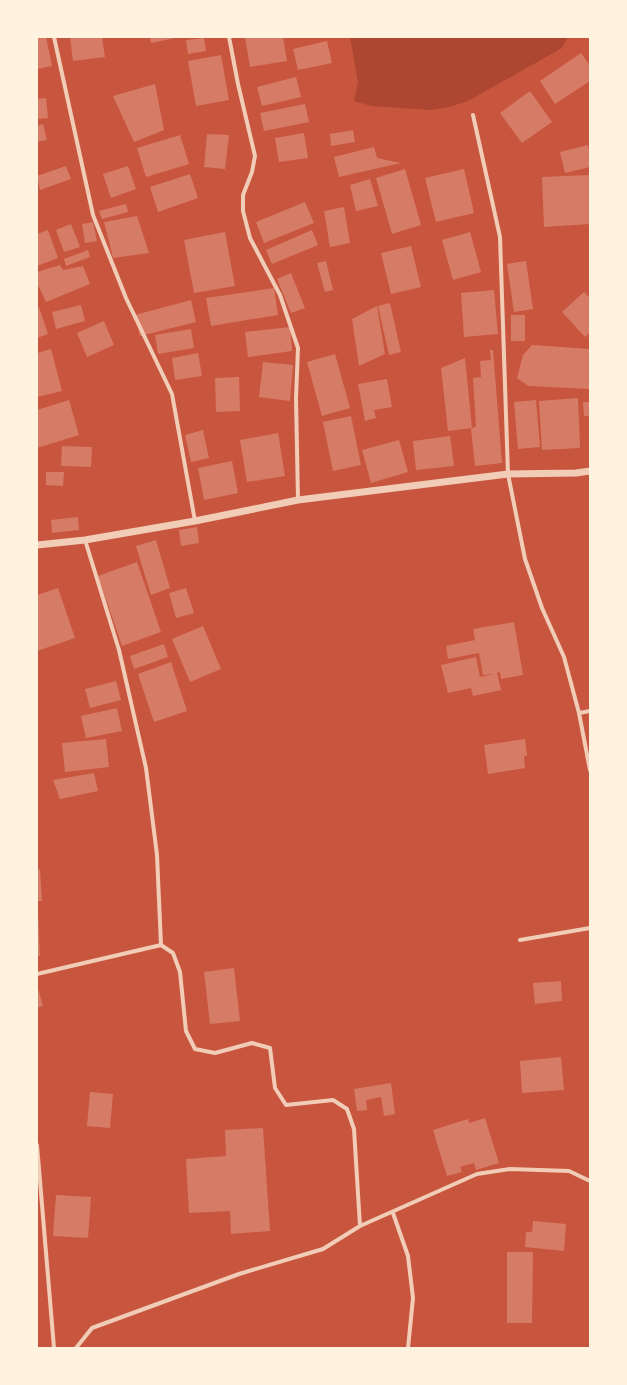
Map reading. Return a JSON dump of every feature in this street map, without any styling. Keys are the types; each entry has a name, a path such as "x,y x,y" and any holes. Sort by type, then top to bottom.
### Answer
{"street":[{"path":"54,37 93,215 126,298 172,394 195,521"},
{"path":"229,37 238,84 255,156 252,172 243,195 243,212 250,238 280,295 298,348 296,398 298,500"},
{"path":"473,115 500,237 508,474 525,560 542,608 564,657 579,712 590,770"},
{"path":"37,545 85,540 195,521 298,500 508,474 576,473 590,471"},
{"path":"85,540 119,650 146,768 157,855 161,945"},
{"path":"579,712 590,711"},
{"path":"520,940 590,928"},
{"path":"37,974 161,945 173,953 180,972 186,1031 195,1049 215,1052 252,1043 270,1048 275,1088 286,1105 333,1100 347,1109 354,1129 360,1226"},
{"path":"37,1145 54,1348"},
{"path":"76,1348 92,1328 239,1274 323,1249 360,1226 477,1174 510,1169 569,1171 590,1181"},
{"path":"393,1212 408,1256 413,1298 408,1348"}],"shaded area":[{"path":"350,37 568,37 562,48 468,101 449,107 430,110 371,106 354,101 358,82"}],"building":[{"path":"37,37 46,37 52,66 37,69"},
{"path":"70,37 102,37 105,57 73,61"},
{"path":"150,37 175,37 175,38 151,43"},
{"path":"245,37 283,37 287,61 250,67"},
{"path":"204,38 206,51 188,54 186,40"},
{"path":"327,41 332,63 298,70 293,49"},
{"path":"581,53 590,66 590,81 555,104 540,81"},
{"path":"221,55 229,100 196,106 188,61"},
{"path":"296,77 301,97 262,106 257,87"},
{"path":"155,84 164,130 134,142 113,96"},
{"path":"530,91 552,122 522,143 500,113"},
{"path":"46,98 48,118 37,119 37,99"},
{"path":"305,104 309,122 264,131 260,113"},
{"path":"43,124 47,140 37,142 37,126"},
{"path":"353,130 355,142 331,146 330,134"},
{"path":"304,133 308,158 279,162 275,138"},
{"path":"207,134 229,135 225,169 204,167"},
{"path":"180,135 189,164 146,177 137,148"},
{"path":"588,145 590,167 565,173 560,152"},
{"path":"374,147 377,158 401,163 339,177 334,157"},
{"path":"66,166 71,179 40,190 37,176"},
{"path":"128,166 136,189 111,198 103,174"},
{"path":"405,169 421,225 392,234 376,178"},
{"path":"464,169 474,213 436,222 425,178"},
{"path":"190,174 198,198 158,212 150,187"},
{"path":"590,175 590,224 544,227 542,177"},
{"path":"370,179 378,206 356,211 350,185"},
{"path":"305,202 314,223 264,243 256,222"},
{"path":"126,204 128,212 102,219 99,211"},
{"path":"344,207 350,243 330,247 324,211"},
{"path":"137,216 149,253 113,258 104,222"},
{"path":"93,222 97,241 85,243 82,224"},
{"path":"71,224 80,247 64,252 56,230"},
{"path":"48,230 58,258 37,266 37,234"},
{"path":"312,230 318,245 272,264 266,250"},
{"path":"225,232 235,286 194,293 184,240"},
{"path":"470,232 481,272 453,280 442,240"},
{"path":"411,246 421,287 391,294 381,253"},
{"path":"88,250 90,257 66,266 64,259"},
{"path":"326,261 333,290 325,292 317,263"},
{"path":"526,261 533,309 514,312 507,264"},
{"path":"60,265 63,270 83,266 90,284 46,302 37,283 37,272"},
{"path":"291,273 305,308 291,313 277,279"},
{"path":"274,288 278,315 211,326 206,298"},
{"path":"494,290 498,334 464,337 461,293"},
{"path":"584,292 590,298 590,332 585,337 562,312"},
{"path":"191,300 196,322 140,336 135,315"},
{"path":"390,303 401,352 389,355 378,306"},
{"path":"81,305 85,321 56,329 52,312"},
{"path":"377,306 385,354 359,366 352,319"},
{"path":"37,307 39,307 48,334 37,338"},
{"path":"511,315 525,315 525,341 511,341"},
{"path":"104,321 114,345 87,357 77,333"},
{"path":"290,327 292,351 248,357 245,332"},
{"path":"191,329 194,348 158,354 155,335"},
{"path":"532,345 589,349 590,389 528,386 517,378 523,355"},
{"path":"51,349 62,391 37,397 37,353"},
{"path":"490,350 493,350 502,463 475,466 471,429 476,426 473,378 481,377 480,361 491,360"},
{"path":"198,353 202,376 175,380 172,358"},
{"path":"335,354 350,408 322,416 307,362"},
{"path":"465,358 472,428 448,431 441,368"},
{"path":"263,362 293,365 290,401 259,397"},
{"path":"239,377 240,411 216,412 215,378"},
{"path":"387,379 392,407 374,410 376,418 365,421 358,384"},
{"path":"578,398 580,448 542,450 539,401"},
{"path":"69,400 79,435 37,448 37,410"},
{"path":"536,400 540,447 518,449 514,402"},
{"path":"583,402 590,402 590,416 584,416"},
{"path":"351,416 361,465 333,471 323,422"},
{"path":"203,430 209,458 191,462 185,435"},
{"path":"278,433 285,476 247,482 240,440"},
{"path":"450,436 454,466 416,470 413,441"},
{"path":"399,440 408,472 371,483 362,450"},
{"path":"62,446 92,447 91,467 61,466"},
{"path":"232,461 238,493 204,500 198,468"},
{"path":"46,472 64,472 63,486 46,485"},
{"path":"78,517 79,530 52,533 51,520"},
{"path":"197,527 199,543 181,546 179,530"},
{"path":"156,540 170,588 151,595 136,546"},
{"path":"137,562 161,632 122,646 98,576"},
{"path":"58,588 75,638 37,651 37,595"},
{"path":"186,588 194,613 176,618 169,593"},
{"path":"514,622 523,675 501,679 500,672 497,673 501,690 473,696 471,688 448,693 441,665 476,657 480,677 494,674 483,675 479,653 448,659 446,646 475,640 473,629"},
{"path":"203,626 221,669 190,682 172,639"},
{"path":"164,644 168,657 134,669 130,656"},
{"path":"171,662 187,711 154,722 138,674"},
{"path":"116,681 121,700 90,708 85,689"},
{"path":"117,708 122,731 86,738 81,716"},
{"path":"106,739 109,767 65,772 62,743"},
{"path":"525,739 527,756 524,756 525,768 488,774 484,745"},
{"path":"94,773 98,791 60,799 53,780"},
{"path":"40,869 42,901 37,901 37,870"},
{"path":"38,910 40,956 37,956"},
{"path":"234,968 240,1021 210,1024 204,972"},
{"path":"561,981 562,1001 535,1004 533,983"},
{"path":"37,985 43,1006 37,1008"},
{"path":"561,1057 564,1090 522,1093 520,1061"},
{"path":"391,1083 395,1114 384,1116 381,1097 366,1100 367,1110 357,1111 354,1089"},
{"path":"90,1092 113,1094 110,1128 87,1126"},
{"path":"485,1118 499,1163 476,1170 474,1163 460,1167 462,1172 447,1176 433,1130 468,1119 469,1123"},
{"path":"263,1128 270,1231 231,1234 230,1211 189,1213 186,1159 226,1156 225,1130"},
{"path":"56,1195 91,1197 88,1238 53,1236"},
{"path":"533,1221 566,1224 564,1251 525,1247 526,1232 532,1232"},
{"path":"507,1252 533,1252 532,1323 507,1323"}]}
